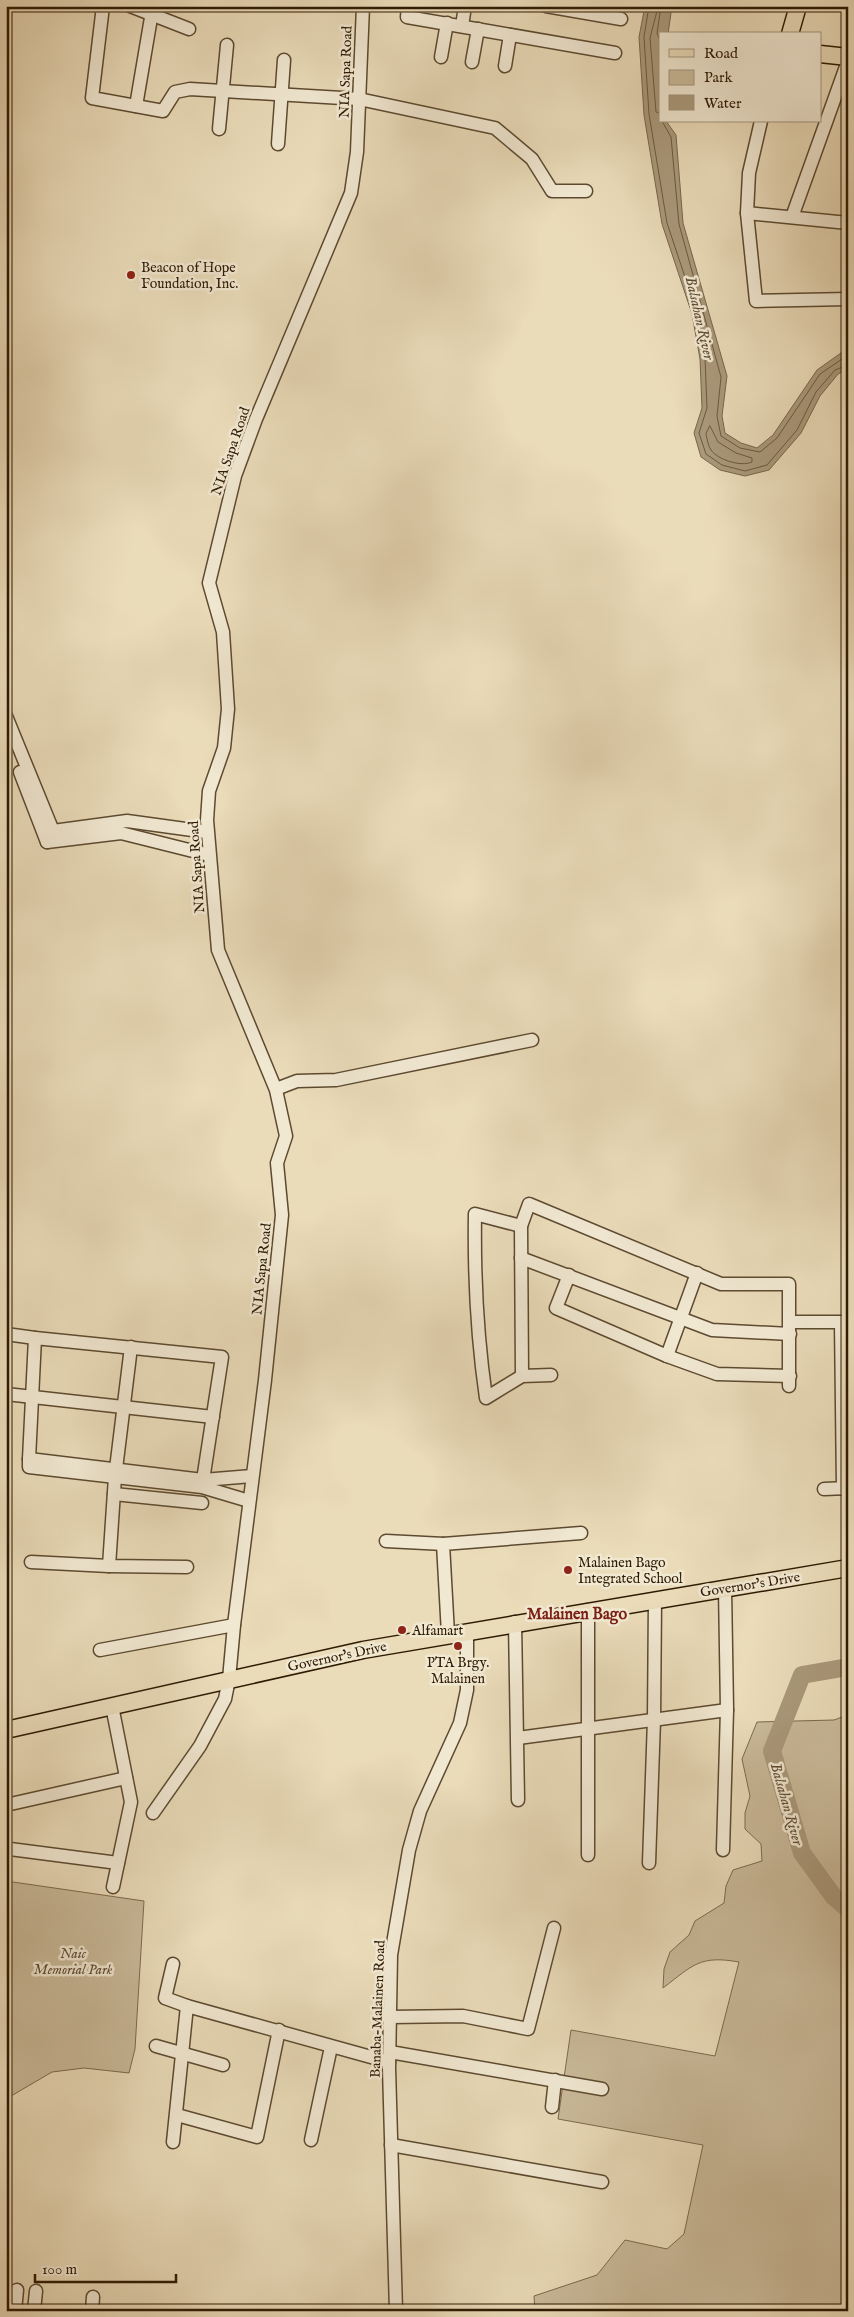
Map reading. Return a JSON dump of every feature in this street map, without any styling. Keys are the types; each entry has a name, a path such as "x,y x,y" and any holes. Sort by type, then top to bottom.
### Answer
{"main road":[{"path":"791,32 798,6"},
{"path":"822,54 848,59"},
{"name":"Governor's Drive","path":"6,1730 362,1650 515,1622 848,1568"}],"street":[{"path":"103,6 92,98 164,111 175,92 190,89 359,99 495,128 532,159 552,190 586,191"},
{"path":"130,6 152,10 189,29"},
{"name":"NIA Sapa Road","path":"152,1813 200,1746 225,1699 230,1679 234,1625 282,1215 277,1163 286,1136 276,1089 218,950 207,832 209,791 224,748 228,709 223,632 209,583 235,476 256,419 351,193 357,152 363,6"},
{"path":"408,6 408,17 615,53"},
{"path":"462,26 466,6"},
{"path":"546,6 621,19"},
{"path":"136,106 152,10"},
{"path":"441,58 447,23"},
{"path":"472,62 478,29"},
{"path":"506,66 510,34"},
{"path":"218,129 227,45"},
{"path":"792,217 848,59"},
{"path":"278,144 284,60"},
{"path":"761,122 749,173 747,213 756,301 848,298"},
{"path":"747,213 848,223"},
{"path":"6,716 50,836"},
{"path":"6,737 50,836"},
{"path":"50,836 127,821 207,832"},
{"path":"135,836 136,822"},
{"path":"50,836 121,832 209,855"},
{"path":"276,1089 297,1081 336,1080 532,1040"},
{"path":"522,1376 521,1226 528,1204 721,1284 789,1284 789,1381 717,1374 667,1356 556,1308 569,1275"},
{"path":"521,1226 475,1214 474,1262 478,1340 486,1398 522,1376 551,1375"},
{"path":"521,1258 712,1330 790,1328 845,1322 845,1488 824,1489"},
{"path":"667,1356 697,1273"},
{"path":"6,1334 222,1357 203,1484"},
{"path":"35,1338 29,1467 203,1484 249,1501"},
{"path":"109,1566 116,1474 131,1348"},
{"path":"6,1394 213,1417"},
{"path":"203,1484 252,1476"},
{"path":"114,1494 202,1503"},
{"path":"386,1541 444,1544 581,1533"},
{"path":"444,1544 448,1634"},
{"path":"30,1562 187,1568"},
{"path":"723,1850 727,1710 724,1588"},
{"path":"649,1863 654,1720 655,1599"},
{"path":"588,1610 588,1855"},
{"path":"515,1622 518,1800"},
{"path":"100,1650 234,1625"},
{"name":"Banaba-Malainen Road","path":"396,2311 389,2057 391,1955 408,1850 420,1812 460,1723 467,1690 467,1631"},
{"path":"112,1706 131,1802 113,1887"},
{"path":"518,1738 727,1710"},
{"path":"6,1805 126,1778"},
{"path":"10,1849 118,1863"},
{"path":"391,2017 464,2016 528,2028 554,1928"},
{"path":"173,1964 166,1998 187,2006 279,2030 331,2047 602,2088"},
{"path":"173,2142 184,2053 187,2006"},
{"path":"177,2115 257,2137 279,2030"},
{"path":"156,2046 223,2065"},
{"path":"311,2140 331,2047"},
{"path":"552,2107 555,2080"},
{"path":"391,2145 602,2182"},
{"path":"15,2311 17,2290"},
{"path":"34,2311 36,2291"},
{"path":"92,2311 93,2297"}],"green space":[{"path":"848,1715 848,2311 535,2311 534,2296 597,2275 625,2240 667,2249 684,2234 703,2145 558,2119 571,2030 715,2056 739,1962 726,1960 706,1961 682,1973 663,1988 664,1969 670,1952 689,1935 695,1921 724,1903 726,1886 733,1870 762,1861 761,1844 745,1829 745,1813 750,1796 742,1759 757,1722 834,1720"},
{"name":"Naic Memorial Park","path":"6,1881 144,1901 135,2049 129,2073 84,2068 52,2072 6,2099"}],"water":[{"path":"645,6 672,6 668,32 659,32 659,122 667,122 676,135 683,223 727,376 722,416 725,433 741,443 757,448 773,435 817,370 848,348 848,369 838,374 820,396 801,433 769,470 745,476 720,470 701,457 694,433 702,408 700,359 692,314 662,224 644,115 639,37"}],"waterway":[{"name":"Balsahan River","path":"848,1667 802,1675 772,1751 802,1853 834,1897 848,1909"}],"place":[{"name":"Beacon of Hope Foundation, Inc.","path":"131,275"},
{"name":"Malainen Bago Integrated School","path":"568,1570"},
{"name":"Alfamart","path":"402,1630"},
{"name":"PTA Brgy. Malainen","path":"458,1646"}],"district":[{"name":"Malainen Bago","path":"577,1613"}]}
